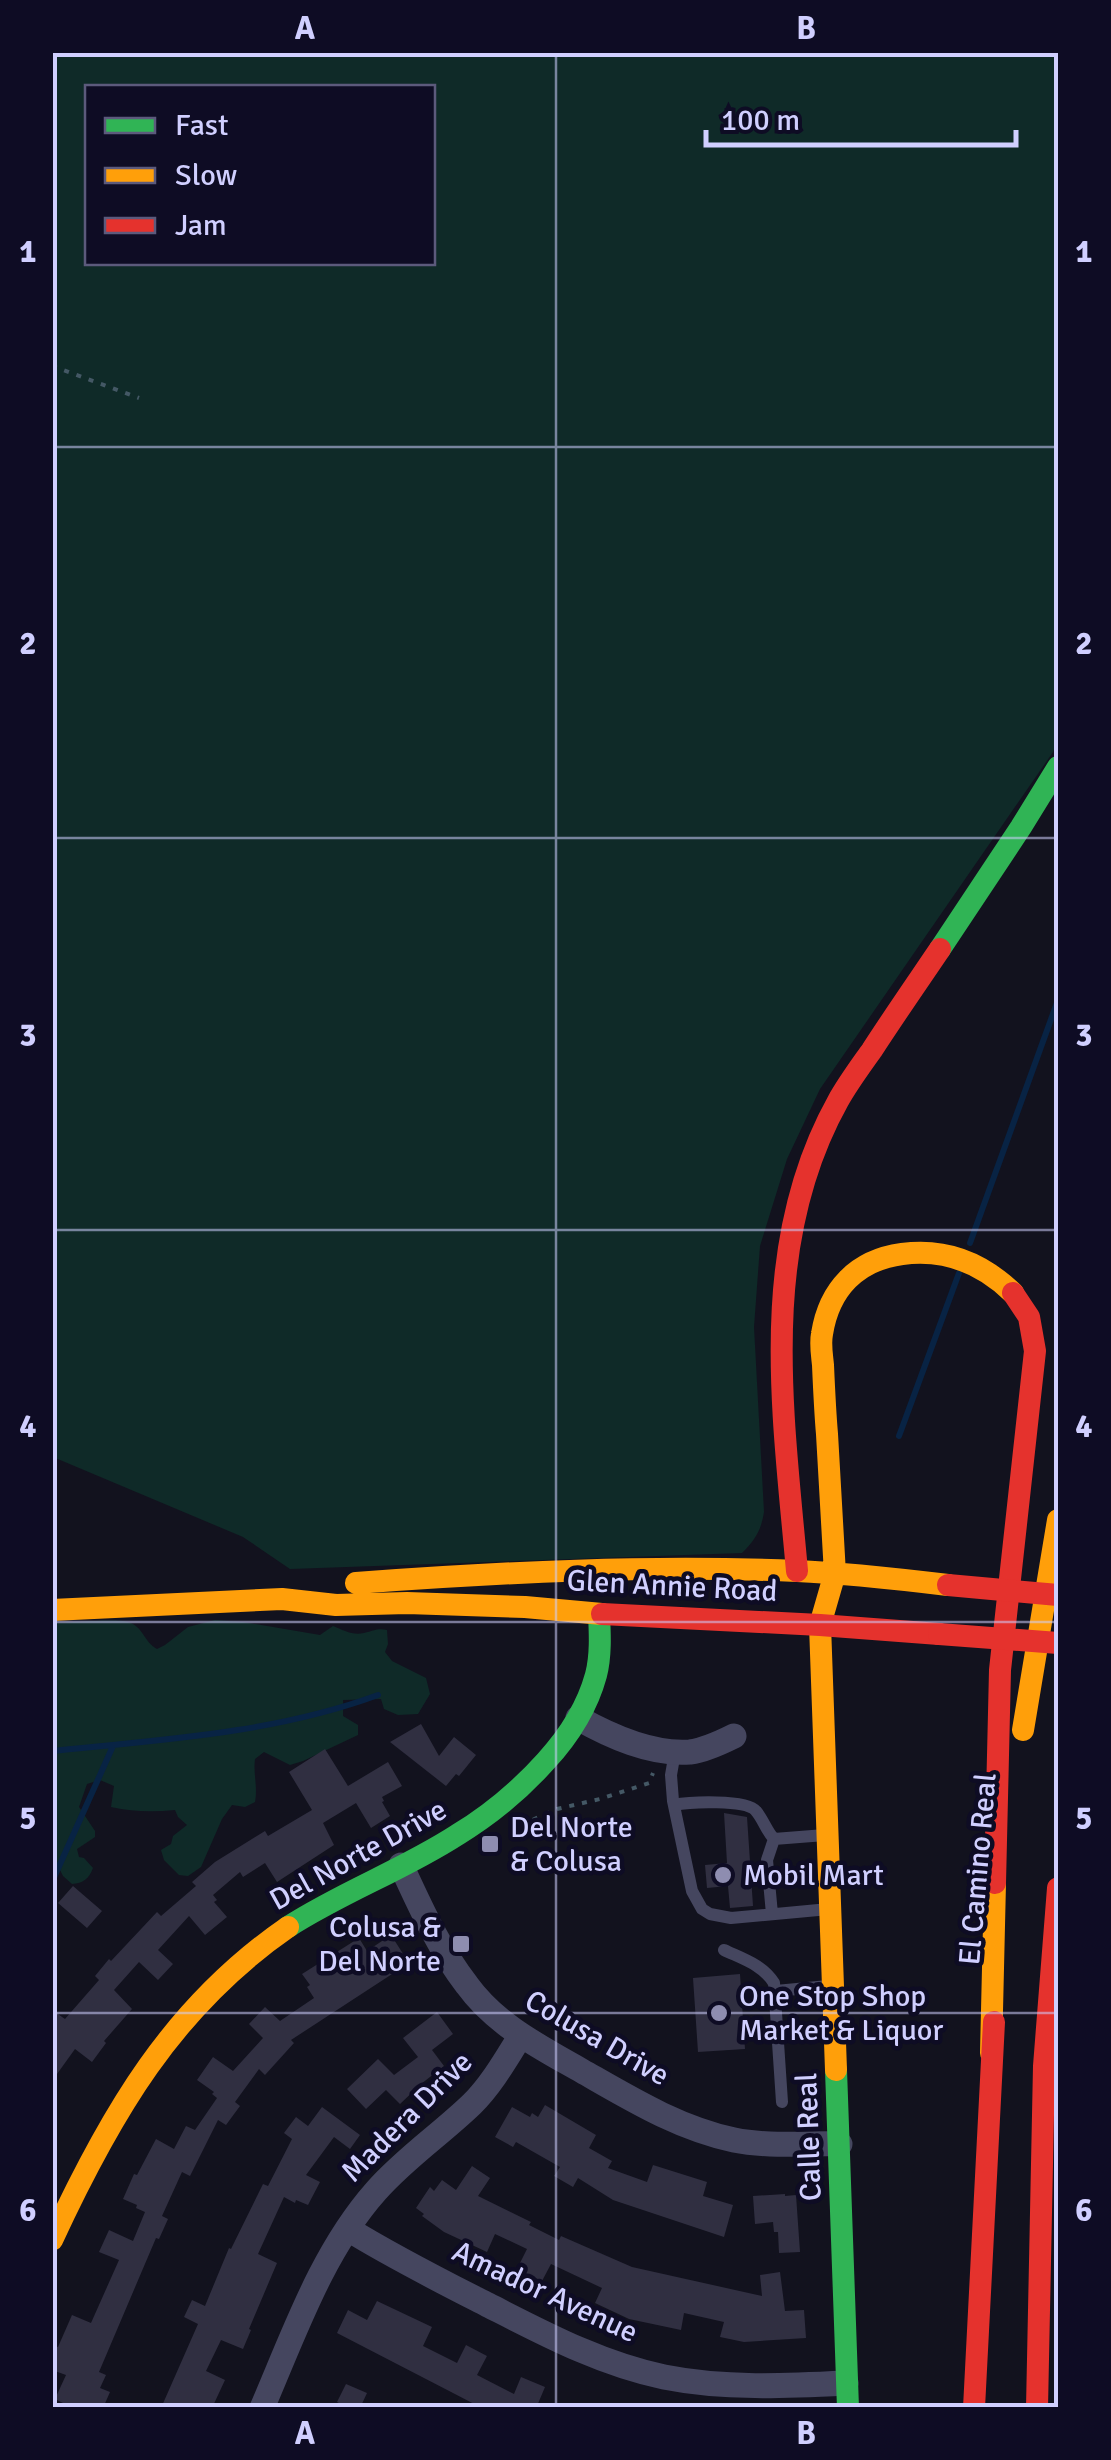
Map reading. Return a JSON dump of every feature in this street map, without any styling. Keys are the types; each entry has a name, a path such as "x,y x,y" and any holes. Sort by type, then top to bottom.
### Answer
{"main road":[{"path":"820,1625 797,1571 781,1361 785,1262 798,1196 817,1142 839,1099 1058,767"},
{"path":"820,1625 835,1572 821,1336 832,1301 856,1269 884,1256 913,1250 960,1257 988,1272 1013,1293 1029,1317 1035,1352 1000,1670 991,2053"},
{"name":"El Camino Real","path":"974,2408 991,2053 1014,1793 1058,1520"},
{"name":"Glen Annie Road","path":"282,1599 338,1585 597,1570 835,1572 1058,1596"},
{"name":"Glen Annie Road","path":"52,1610 282,1599 336,1605 470,1605 1058,1642"},
{"name":"Del Norte Drive","path":"52,2240 120,2104 146,2065 230,1972 285,1929 327,1903 466,1831 507,1800 545,1762 578,1718 595,1678 600,1651 599,1614"},
{"name":"Calle Real","path":"820,1625 847,2396"},
{"path":"1037,2408 1044,2066 1058,1888"}],"street":[{"path":"578,1718 640,1745 675,1752 711,1747 734,1736"},
{"name":"Colusa Drive","path":"401,1865 446,1956 468,1988 521,2036 638,2103 707,2134 768,2144 840,2144"},
{"name":"Madera Drive","path":"262,2408 314,2292 348,2229 386,2180 483,2092 521,2036"},
{"name":"Amador Avenue","path":"348,2229 526,2324 612,2363 663,2377 847,2396"}],"lane":[{"path":"675,1752 674,1805 692,1891 702,1909 720,1917 830,1909"},
{"path":"674,1805 751,1806 774,1839"},
{"path":"774,1839 828,1835"},
{"path":"772,1914 767,1860 774,1839"},
{"path":"724,1950 771,1977 776,1991 782,2102"},
{"path":"776,1991 834,1986"}],"path":[{"path":"52,366 139,398"},
{"path":"517,1828 557,1809 649,1782 653,1772"}],"green space":[{"path":"52,53 1058,53 1058,740 820,1089 787,1159 760,1246 754,1327 764,1512 754,1539 742,1553 290,1569 243,1537 53,1457"},
{"path":"215,1620 320,1635 333,1626 356,1634 387,1630 385,1652 392,1661 426,1678 430,1694 418,1714 398,1715 384,1709 381,1699 343,1700 343,1716 358,1725 358,1735 290,1765 264,1752 255,1759 255,1802 245,1807 232,1805 201,1867 188,1876 179,1875 164,1860 161,1850 187,1825 175,1810 111,1807 114,1786 100,1780 87,1784 79,1807 95,1837 77,1849 79,1857 93,1868 85,1880 72,1884 53,1856 52,1623 128,1622 157,1649 188,1627"}],"building":[{"path":"421,1724 439,1756 454,1737 476,1755 446,1786 390,1742"},
{"path":"325,1749 348,1786 388,1762 402,1786 382,1797 390,1816 371,1828 356,1803 323,1823 334,1845 277,1882 265,1863 243,1877 240,1872 213,1895 227,1917 205,1935 189,1916 158,1950 173,1964 158,1980 139,1962 114,1990 132,2009 104,2041 92,2062 75,2049 52,2081 52,2010 65,2019 99,1980 95,1976 109,1959 157,1912 161,1916 196,1886 192,1882 215,1862 265,1831 268,1836 312,1810 289,1772"},
{"path":"724,1813 747,1817 753,1906 730,1908 728,1886 707,1888 705,1865 727,1863"},
{"path":"73,1886 102,1911 87,1928 58,1903"},
{"path":"391,1935 409,1963 291,2040 294,2043 265,2075 259,2069 235,2102 240,2106 226,2125 218,2120 190,2176 182,2172 162,2216 168,2219 159,2239 156,2238 99,2372 106,2375 100,2388 110,2392 103,2408 73,2408 55,2399 66,2375 52,2370 52,2345 58,2347 72,2315 91,2323 119,2260 99,2252 109,2230 133,2241 145,2212 123,2199 156,2139 174,2149 186,2126 195,2130 217,2098 197,2080 213,2057 233,2071 263,2038 249,2024 265,2007 280,2021 314,1998 302,1974 359,1938 367,1951"},
{"name":"One Stop Shop Market & Liquor","path":"740,1974 745,2049 698,2052 693,1978"},
{"path":"437,2012 453,2034 432,2050 444,2066 400,2104 386,2090 366,2109 347,2089 378,2059 394,2075 418,2057 403,2038"},
{"path":"545,2105 596,2135 589,2148 612,2161 608,2168 647,2182 653,2165 707,2182 703,2196 733,2205 724,2237 613,2200 578,2178 573,2187 554,2176 560,2167 516,2142 513,2147 495,2137 512,2107 538,2117"},
{"path":"322,2107 360,2135 350,2149 334,2137 306,2175 320,2182 308,2205 284,2197 258,2254 277,2263 243,2349 221,2340 206,2371 225,2380 212,2408 161,2408 198,2324 184,2317 192,2300 205,2306 229,2248 292,2139 284,2133 296,2117 308,2126"},
{"path":"472,2166 490,2178 478,2196 559,2240 561,2236 632,2267 762,2296 760,2275 780,2272 785,2311 804,2310 806,2338 744,2342 720,2337 724,2322 684,2313 681,2330 629,2319 595,2303 602,2288 551,2264 542,2281 517,2269 527,2249 495,2234 487,2252 444,2232 416,2208 430,2187 434,2191 442,2180 456,2190"},
{"path":"796,2195 800,2252 779,2253 778,2232 774,2232 773,2222 755,2224 753,2196"},
{"path":"377,2301 432,2327 423,2346 457,2363 466,2345 487,2356 477,2375 514,2394 521,2377 545,2387 537,2406 540,2408 482,2408 337,2333 348,2310 367,2320"},
{"path":"346,2384 367,2393 360,2408 348,2408 337,2402"}],"waterway":[{"path":"970,1243 1058,1000"},
{"path":"899,1436 959,1273"},
{"path":"52,1751 258,1727 378,1695"},
{"path":"52,1882 113,1746"}],"traffic: fast":[{"path":"940,949 1058,767"},
{"path":"288,1927 457,1835 536,1772 569,1732 587,1699 599,1660 599,1614"},
{"path":"836,2070 848,2408"}],"traffic: slow":[{"path":"835,1573 821,1342 831,1303 839,1290 859,1270 886,1257 934,1253 976,1266 1013,1293"},
{"path":"1023,1730 1058,1520"},
{"path":"356,1583 521,1573 742,1569 872,1576 948,1585"},
{"path":"835,1573 820,1625 836,2070"},
{"path":"52,1610 282,1599 336,1605 407,1603 602,1614"},
{"path":"991,2053 995,1883"},
{"path":"52,2240 97,2150 148,2067 210,1992 288,1927"}],"traffic: jam":[{"path":"797,1571 782,1391 786,1272 795,1213 812,1156 838,1101 940,949"},
{"path":"995,1883 1000,1670 1035,1351 1029,1317 1013,1293"},
{"path":"948,1585 1058,1595"},
{"path":"602,1614 939,1634"},
{"path":"939,1634 1058,1643"},
{"path":"1037,2408 1044,2066 1058,1888"},
{"path":"974,2408 994,2022"}],"place":[{"name":"Del Norte & Colusa","path":"490,1844"},
{"name":"Mobil Mart","path":"723,1875"},
{"name":"Colusa & Del Norte","path":"461,1944"},
{"name":"One Stop Shop Market & Liquor","path":"719,2013"}]}
